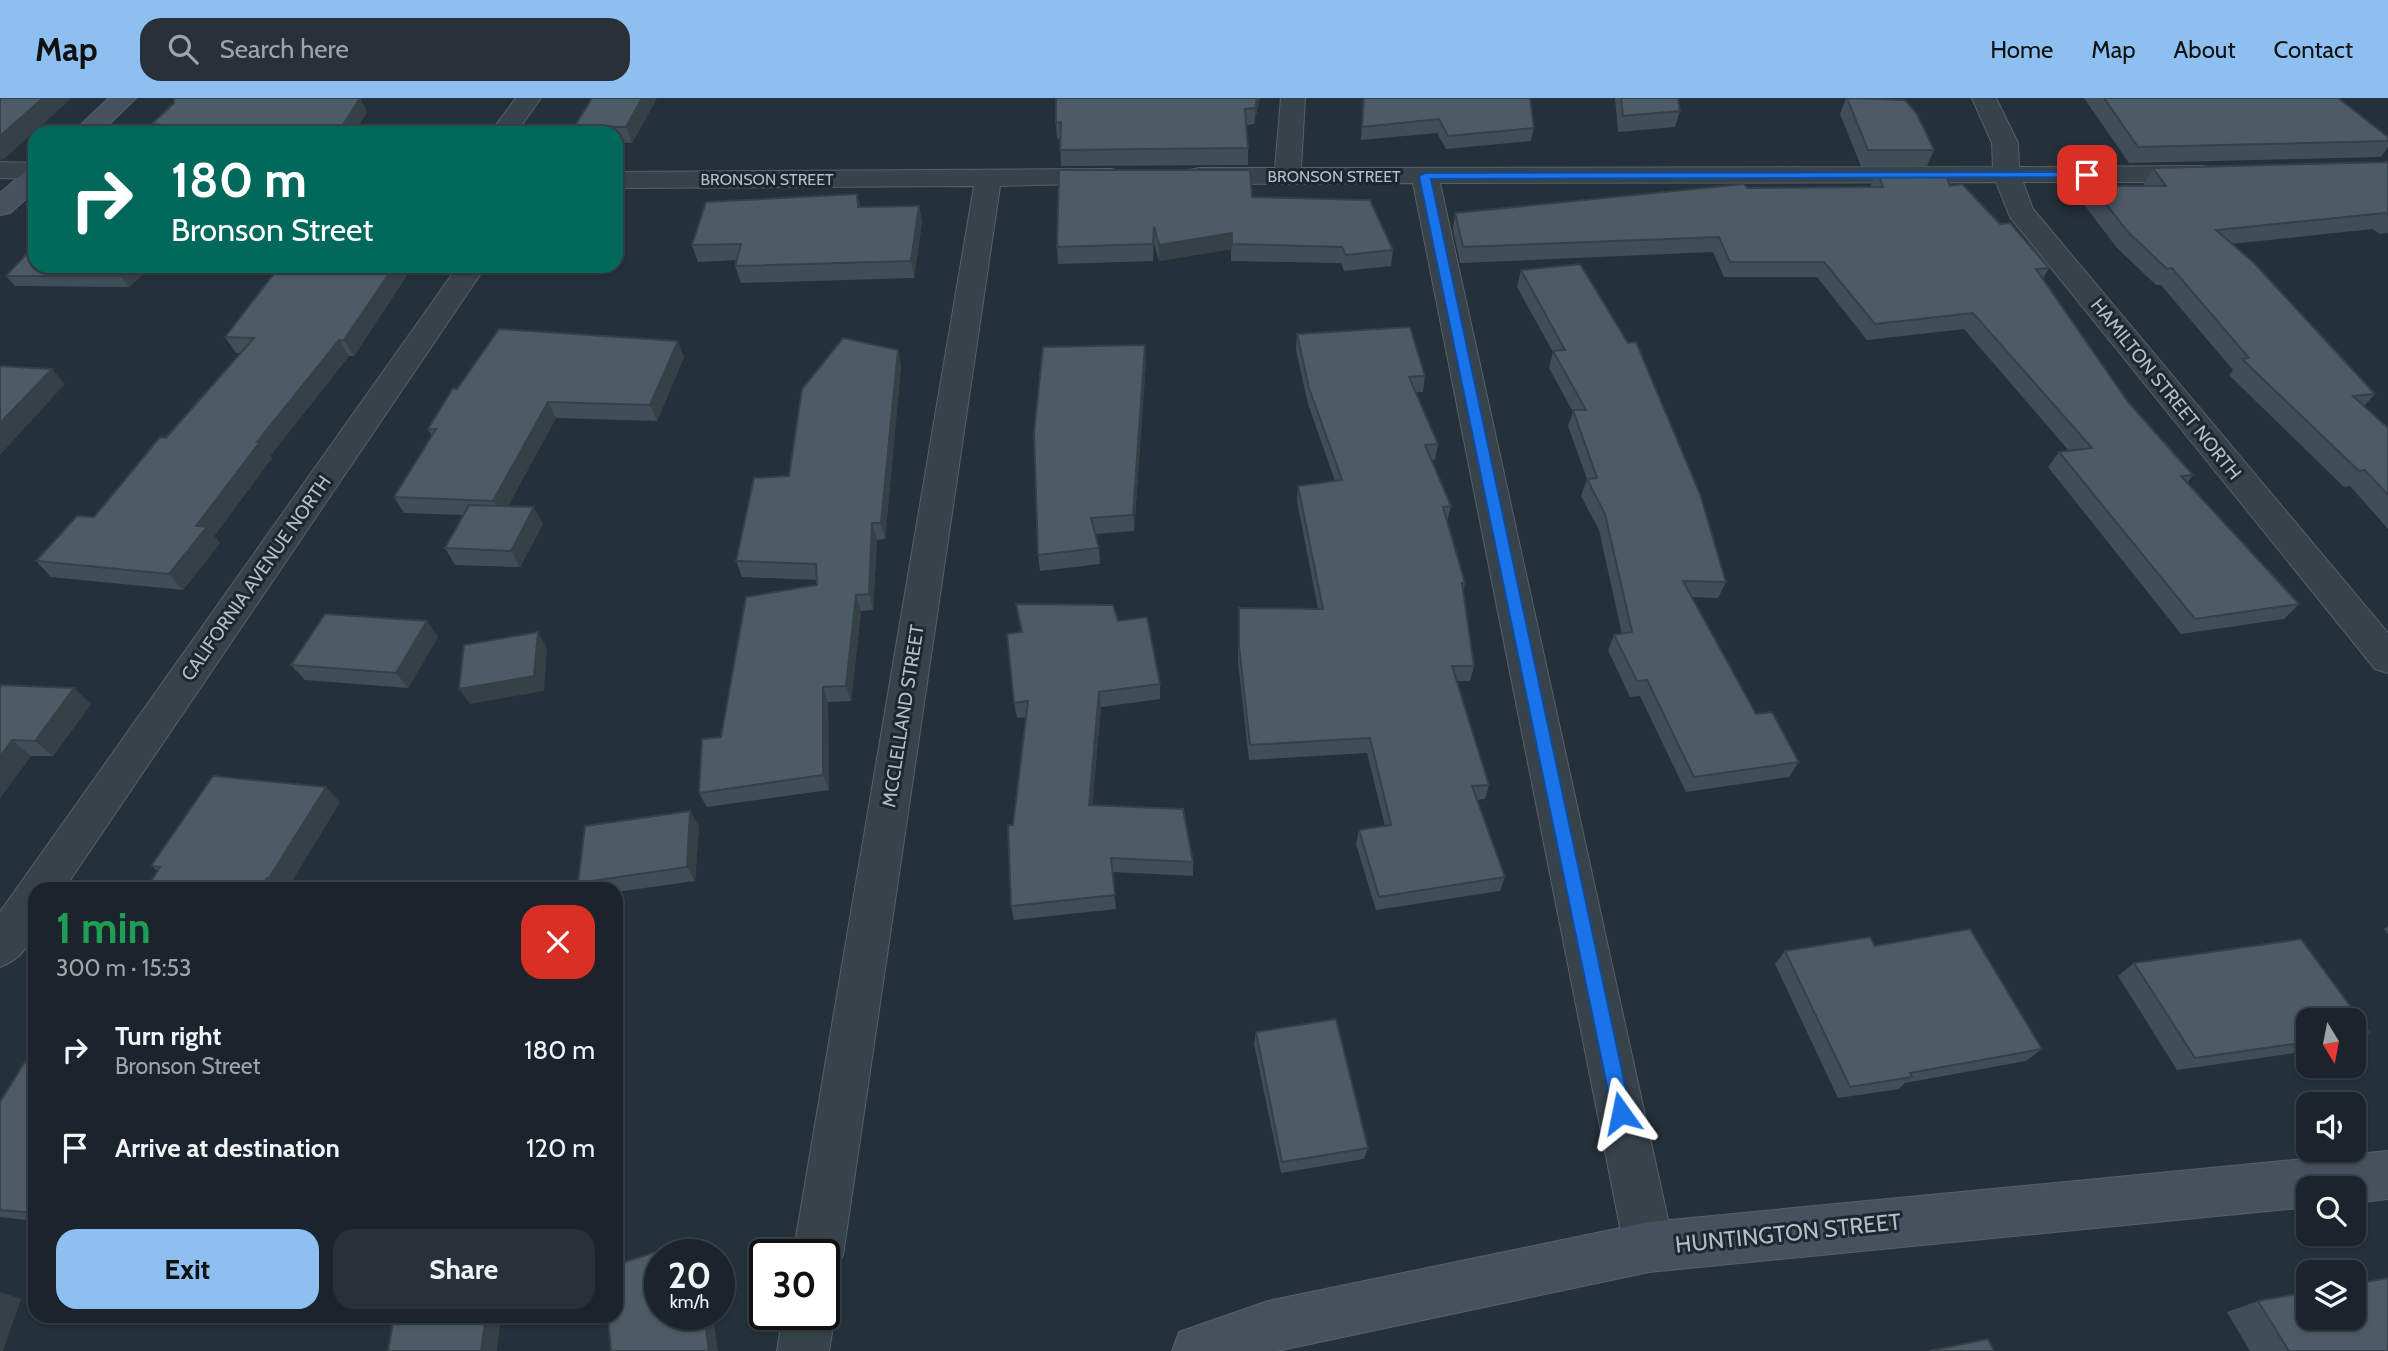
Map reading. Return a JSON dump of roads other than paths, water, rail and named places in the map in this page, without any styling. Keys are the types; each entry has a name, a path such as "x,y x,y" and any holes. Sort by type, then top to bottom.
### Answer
{"street":[{"path":"93,126 124,98"},
{"path":"508,126 530,98"},
{"path":"1288,175 1293,98"},
{"name":"HAMILTON STREET NORTH","path":"1984,98 2005,143 2007,176 2020,211 2385,652"},
{"path":"0,170 28,173"},
{"name":"BRONSON STREET","path":"1178,176 2235,174"},
{"name":"BRONSON STREET","path":"623,180 1138,176"},
{"path":"1425,176 1649,1247"},
{"name":"MCCLELLAND STREET","path":"821,1239 988,177"},
{"path":"0,207 28,181"},
{"name":"CALIFORNIA AVENUE NORTH","path":"45,882 467,273"},
{"path":"0,947 28,907"},
{"name":"HUNTINGTON STREET","path":"1198,1351 1268,1327 1649,1247 2388,1175"},
{"path":"803,1351 806,1330"}]}
